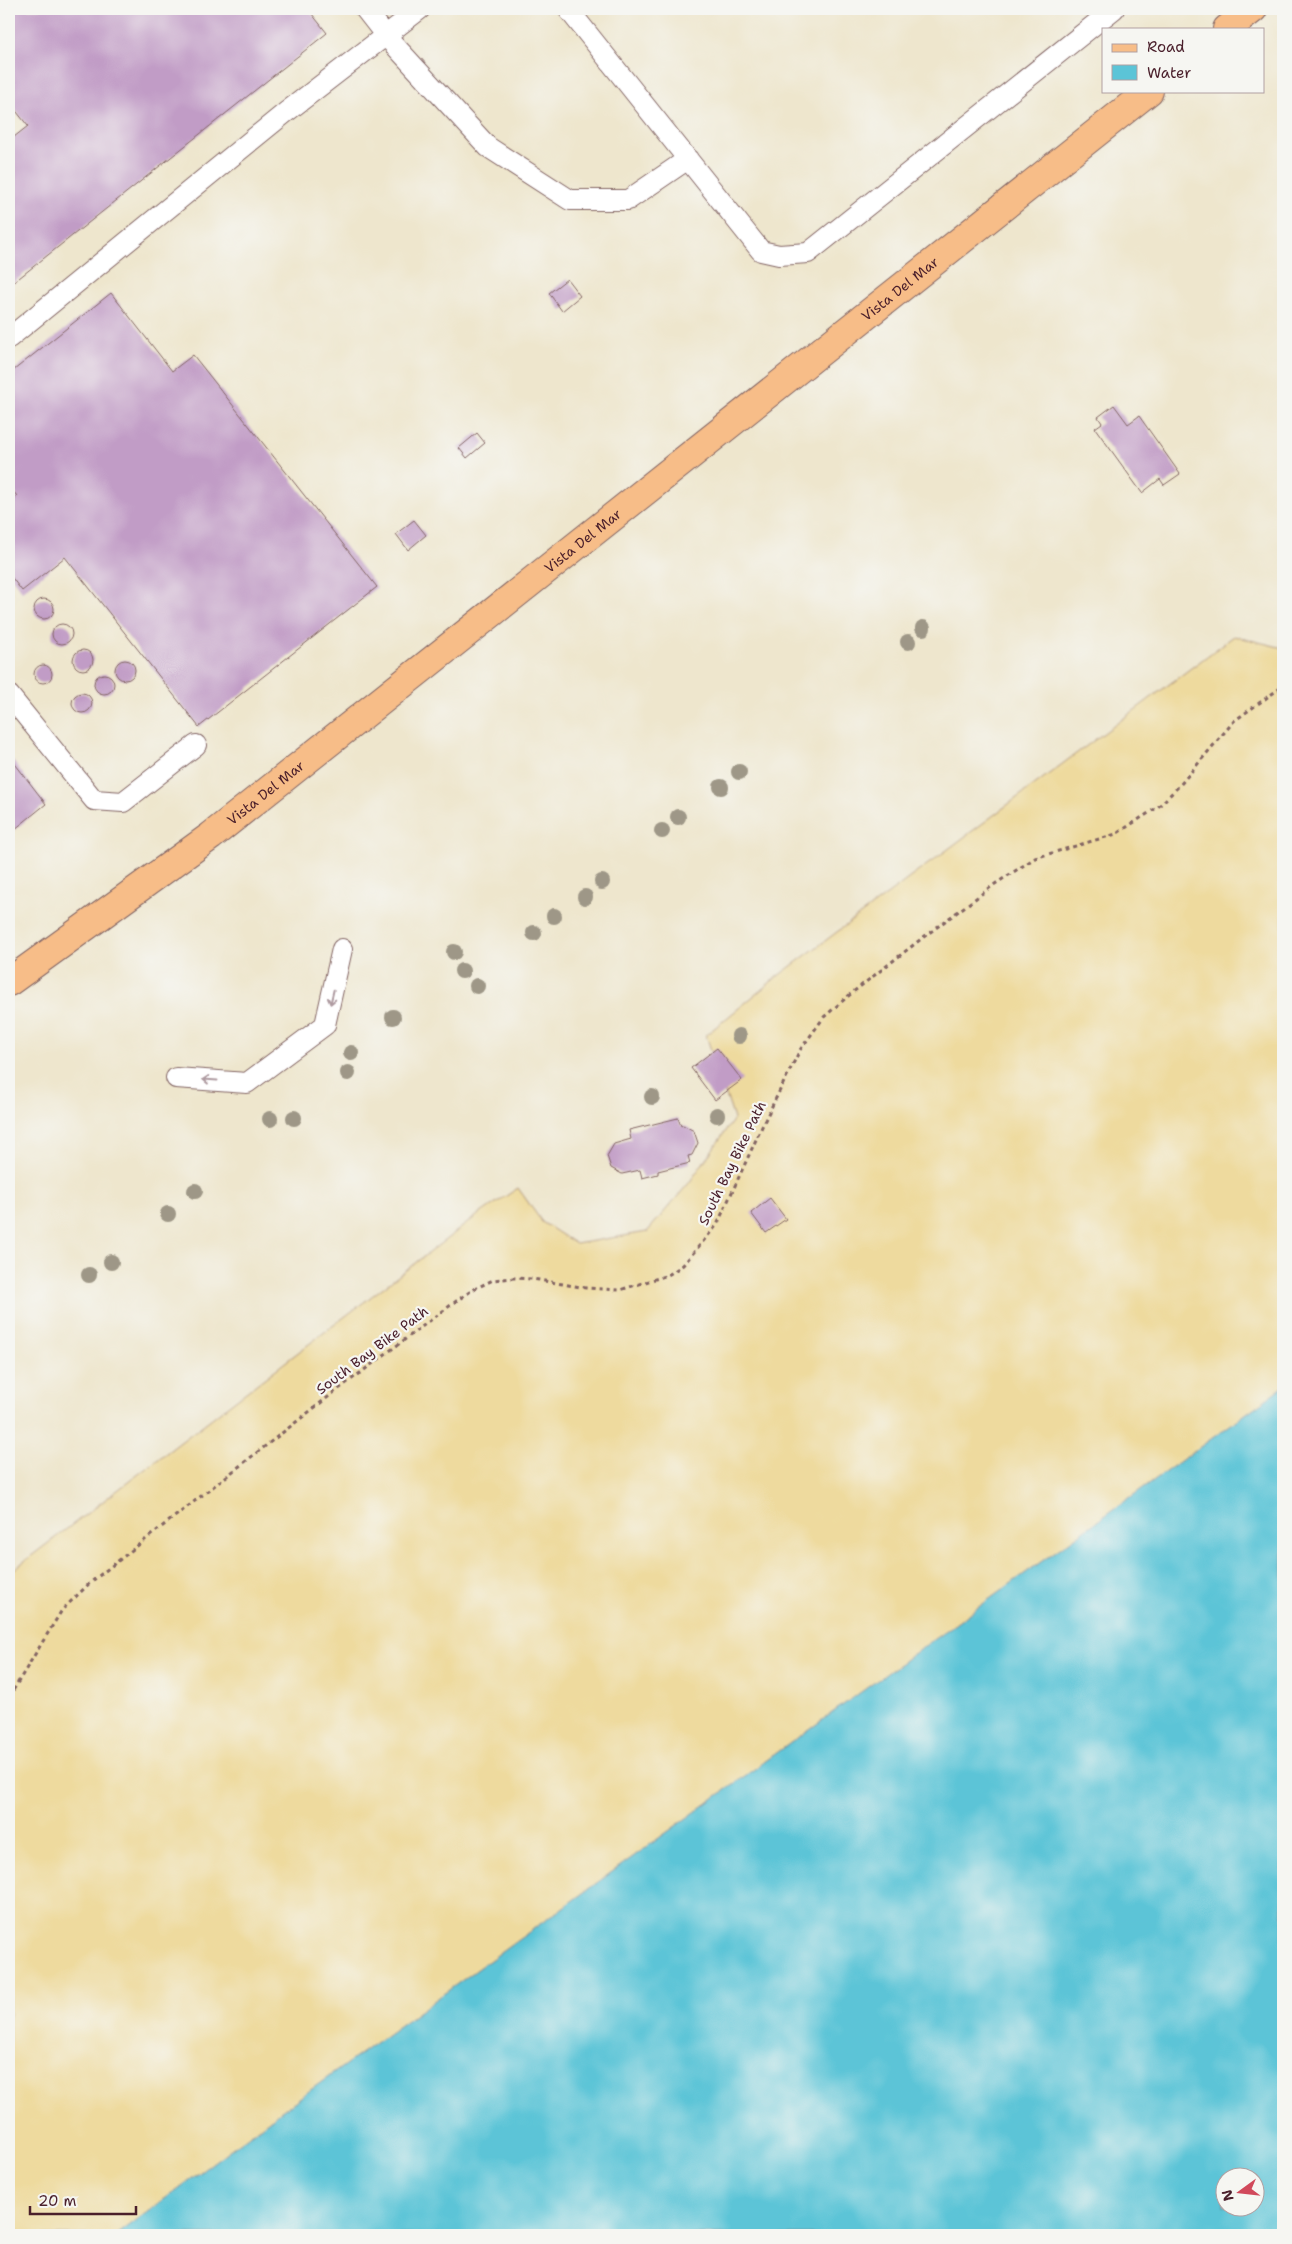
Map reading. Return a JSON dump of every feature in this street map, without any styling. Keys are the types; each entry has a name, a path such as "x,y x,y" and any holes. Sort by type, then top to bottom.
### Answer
{"main road":[{"path":"1229,28 1253,9"},
{"name":"Vista Del Mar","path":"9,982 211,836 1148,92"}],"lane":[{"path":"365,9 386,36 488,148 570,200 628,200 688,159"},
{"path":"9,338 285,113 420,9"},
{"path":"568,9 761,251 779,255 808,253 1114,9"},
{"path":"9,695 94,800 123,802 196,745"},
{"path":"176,1078 247,1083 325,1025 342,950"}],"path":[{"name":"South Bay Bike Path","path":"9,1696 62,1610 91,1582 332,1394 459,1299 493,1280 512,1278 533,1279 586,1288 620,1290 668,1275 683,1265 717,1225 765,1120 800,1050 824,1018 853,992 924,936 994,884 1035,858 1116,834 1158,807 1180,785 1234,722 1283,686"}],"sand":[{"path":"1234,636 1283,648 1283,1387 276,2115 117,2235 9,2235 9,1573 478,1215 518,1188 542,1222 576,1244 647,1232 689,1183 734,1119 706,1035 778,976"}],"water":[{"path":"1283,1387 1283,2235 117,2235 276,2115"}],"building":[{"path":"9,9 308,9 327,33 9,286 9,131 14,137 28,126 9,102"},
{"path":"567,279 580,296 562,311 549,293"},
{"path":"111,293 172,371 193,355 377,587 199,727 65,557 22,591 9,574 9,502 17,496 9,486 9,374"},
{"path":"1114,405 1128,424 1139,416 1180,474 1164,485 1160,479 1142,493 1095,428 1102,423 1098,417"},
{"path":"477,433 485,443 467,458 459,448"},
{"path":"414,520 426,535 408,550 396,534"},
{"path":"44,599 51,602 54,609 51,616 44,619 37,616 34,609 37,602"},
{"path":"62,624 69,627 72,634 69,641 62,644 55,641 52,634 55,627"},
{"path":"83,650 90,653 93,660 90,667 83,670 76,667 73,660 76,653"},
{"path":"125,660 132,663 135,670 132,677 125,680 118,677 115,670 118,663"},
{"path":"43,665 49,668 52,674 49,680 43,683 37,680 34,674 37,668"},
{"path":"104,674 111,677 114,684 111,691 104,694 97,691 94,684 97,677"},
{"path":"82,693 89,696 92,703 89,710 82,713 75,710 72,703 75,696"},
{"path":"9,756 46,804 9,834"},
{"path":"717,1048 742,1080 715,1100 691,1068"},
{"path":"678,1118 681,1126 683,1125 694,1131 698,1143 692,1155 688,1156 690,1163 658,1171 658,1174 642,1178 640,1170 622,1174 611,1168 607,1156 614,1144 631,1139 629,1130"},
{"path":"770,1198 786,1219 766,1233 751,1213"}]}
